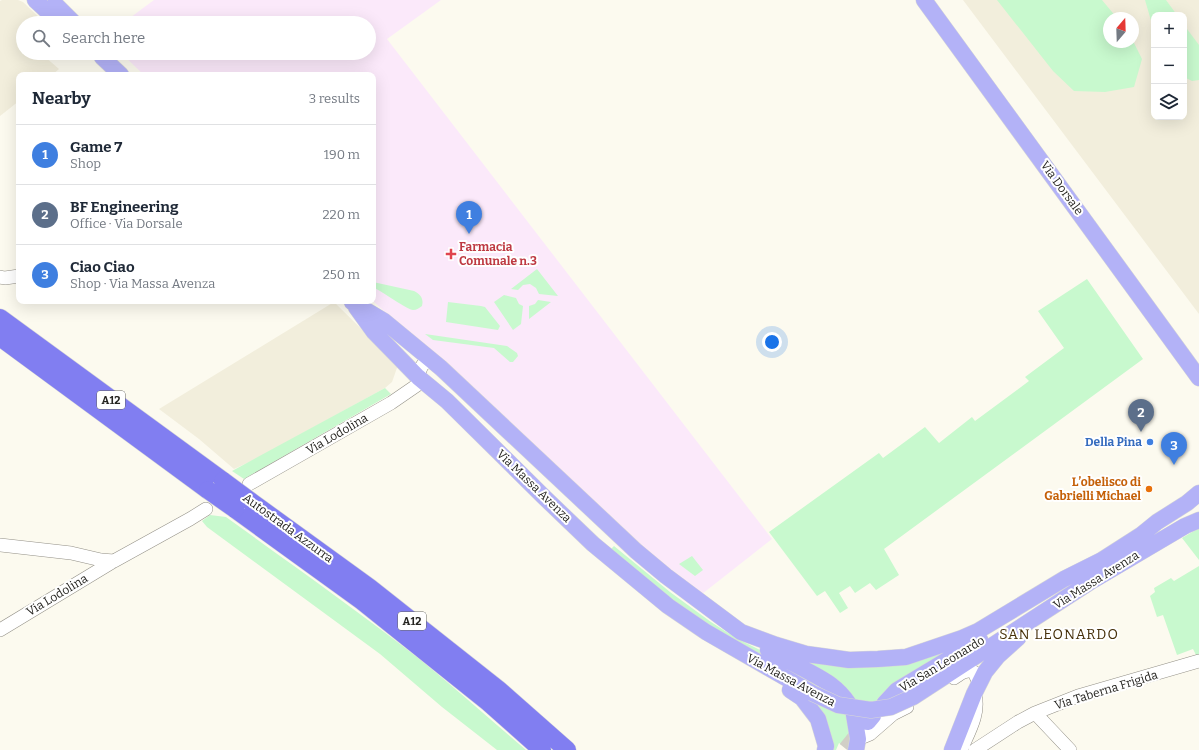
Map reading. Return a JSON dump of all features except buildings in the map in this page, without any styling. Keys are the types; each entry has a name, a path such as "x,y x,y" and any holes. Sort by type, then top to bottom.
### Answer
{"highway":[{"name":"Autostrada Azzurra","path":"0,318 215,485"},
{"name":"Autostrada Azzurra","path":"0,337 215,485 245,498 370,588 499,690 567,750"},
{"name":"Autostrada Azzurra","path":"245,498 362,601 488,702 542,750"}],"main road":[{"path":"35,0 52,16"},
{"path":"51,0 67,16"},
{"name":"Via Dorsale","path":"924,0 1199,378"},
{"path":"105,60 118,72"},
{"name":"Via Massa Avenza","path":"354,304 374,332 593,544 668,606 699,628 812,693 838,706 871,710 891,707 913,697 1090,582 1185,526 1199,520"},
{"name":"Via Massa Avenza","path":"357,304 384,321 437,364 636,551 666,576 741,632 806,654 849,660 906,657 962,638 1064,579 1102,560 1141,535 1157,522 1195,500"},
{"path":"593,544 615,572 660,610 701,639 802,698 818,718 826,746 825,750"},
{"name":"Via San Leonardo","path":"866,712 897,690 1068,585 1102,560"},
{"name":"Via San Leonardo","path":"952,750 977,688 985,672 998,656 1013,642 1065,605 1090,582"},
{"path":"741,632 758,645 824,679 833,685 843,696 866,712 851,747"}],"street":[{"path":"0,277 16,276"},
{"path":"426,362 437,364 441,375 439,380 436,384 424,382 422,364 426,362"},
{"name":"Via Lodolina","path":"245,498 424,382"},
{"name":"Via Lodolina","path":"0,630 114,561 206,509"},
{"name":"Via Lodolina","path":"0,545 71,553 101,560 114,561"},
{"name":"Via Taberna Frigida","path":"974,750 1035,713 1078,696 1199,661"},
{"path":"851,747 870,734 893,714 913,704 965,671 970,670 974,672 977,688 975,715 962,750"},
{"path":"1035,713 1070,750"}],"shaded area":[{"path":"18,0 23,2 38,16 16,16 16,60 49,60 59,69 56,72 16,72 16,103 0,116 0,1"},
{"path":"154,0 441,0 387,39 772,539 702,594 629,536 376,304 376,72 141,72 128,60 376,60 376,16 132,16"},
{"path":"963,0 1199,0 1199,314"},
{"path":"331,304 336,304 398,365 392,382 385,388 256,459 234,469 199,439 159,409"}],"green space":[{"path":"997,0 1102,0 1112,12 1103,12 1103,48 1136,48 1142,59 1134,87 1105,92 1074,91 1053,71"},
{"path":"1145,0 1166,0 1175,12 1151,12 1151,21"},
{"path":"1187,29 1199,45 1199,80 1192,81 1187,78"},
{"path":"537,269 558,296 539,294 536,288 530,284 523,285 518,290 511,289"},
{"path":"1087,279 1143,359 884,549 899,575 876,590 870,583 855,593 850,586 839,593 848,608 840,613 825,591 817,596 769,532 879,453 883,458 925,427 939,443 972,417 975,421 1029,381 1025,377 1064,348 1038,311"},
{"path":"376,283 414,291 418,293 422,301 422,306 416,310 400,304 376,289"},
{"path":"504,295 516,298 519,304 523,306 521,324 513,330 494,302"},
{"path":"538,300 551,302 529,319 529,306 535,304"},
{"path":"448,302 485,307 500,326 498,330 446,322"},
{"path":"425,334 507,346 517,353 518,356 513,362 510,362 494,348 433,340"},
{"path":"385,388 391,394 244,479 232,471"},
{"path":"210,515 226,517 374,624 422,661 526,750 497,750 442,707 380,654 207,527 202,521"},
{"path":"1199,528 1199,560 1182,538"},
{"path":"614,546 670,592 711,622 736,638 796,668 842,702 709,630 610,550"},
{"path":"692,556 703,570 695,576 679,564"},
{"path":"1199,566 1199,656 1197,657 1193,649 1177,655 1163,615 1157,617 1150,596 1155,592 1154,588 1171,578 1174,581"},
{"path":"958,645 892,685 872,705 863,706 794,658"},
{"path":"810,700 831,710 848,714 852,727 849,750 839,743 836,750 830,750"}],"tunnel":[{"path":"846,749 862,729"}],"place":[{"name":"Game 7","path":"469,234"},
{"name":"Farmacia Comunale n.3","path":"451,254"},
{"name":"BF Engineering","path":"1141,432"},
{"name":"Della Pina","path":"1150,442"},
{"name":"Ciao Ciao","path":"1174,465"},
{"name":"L’obelisco di Gabrielli Michael","path":"1149,489"}],"district":[{"name":"SAN LEONARDO","path":"1059,634"}]}
